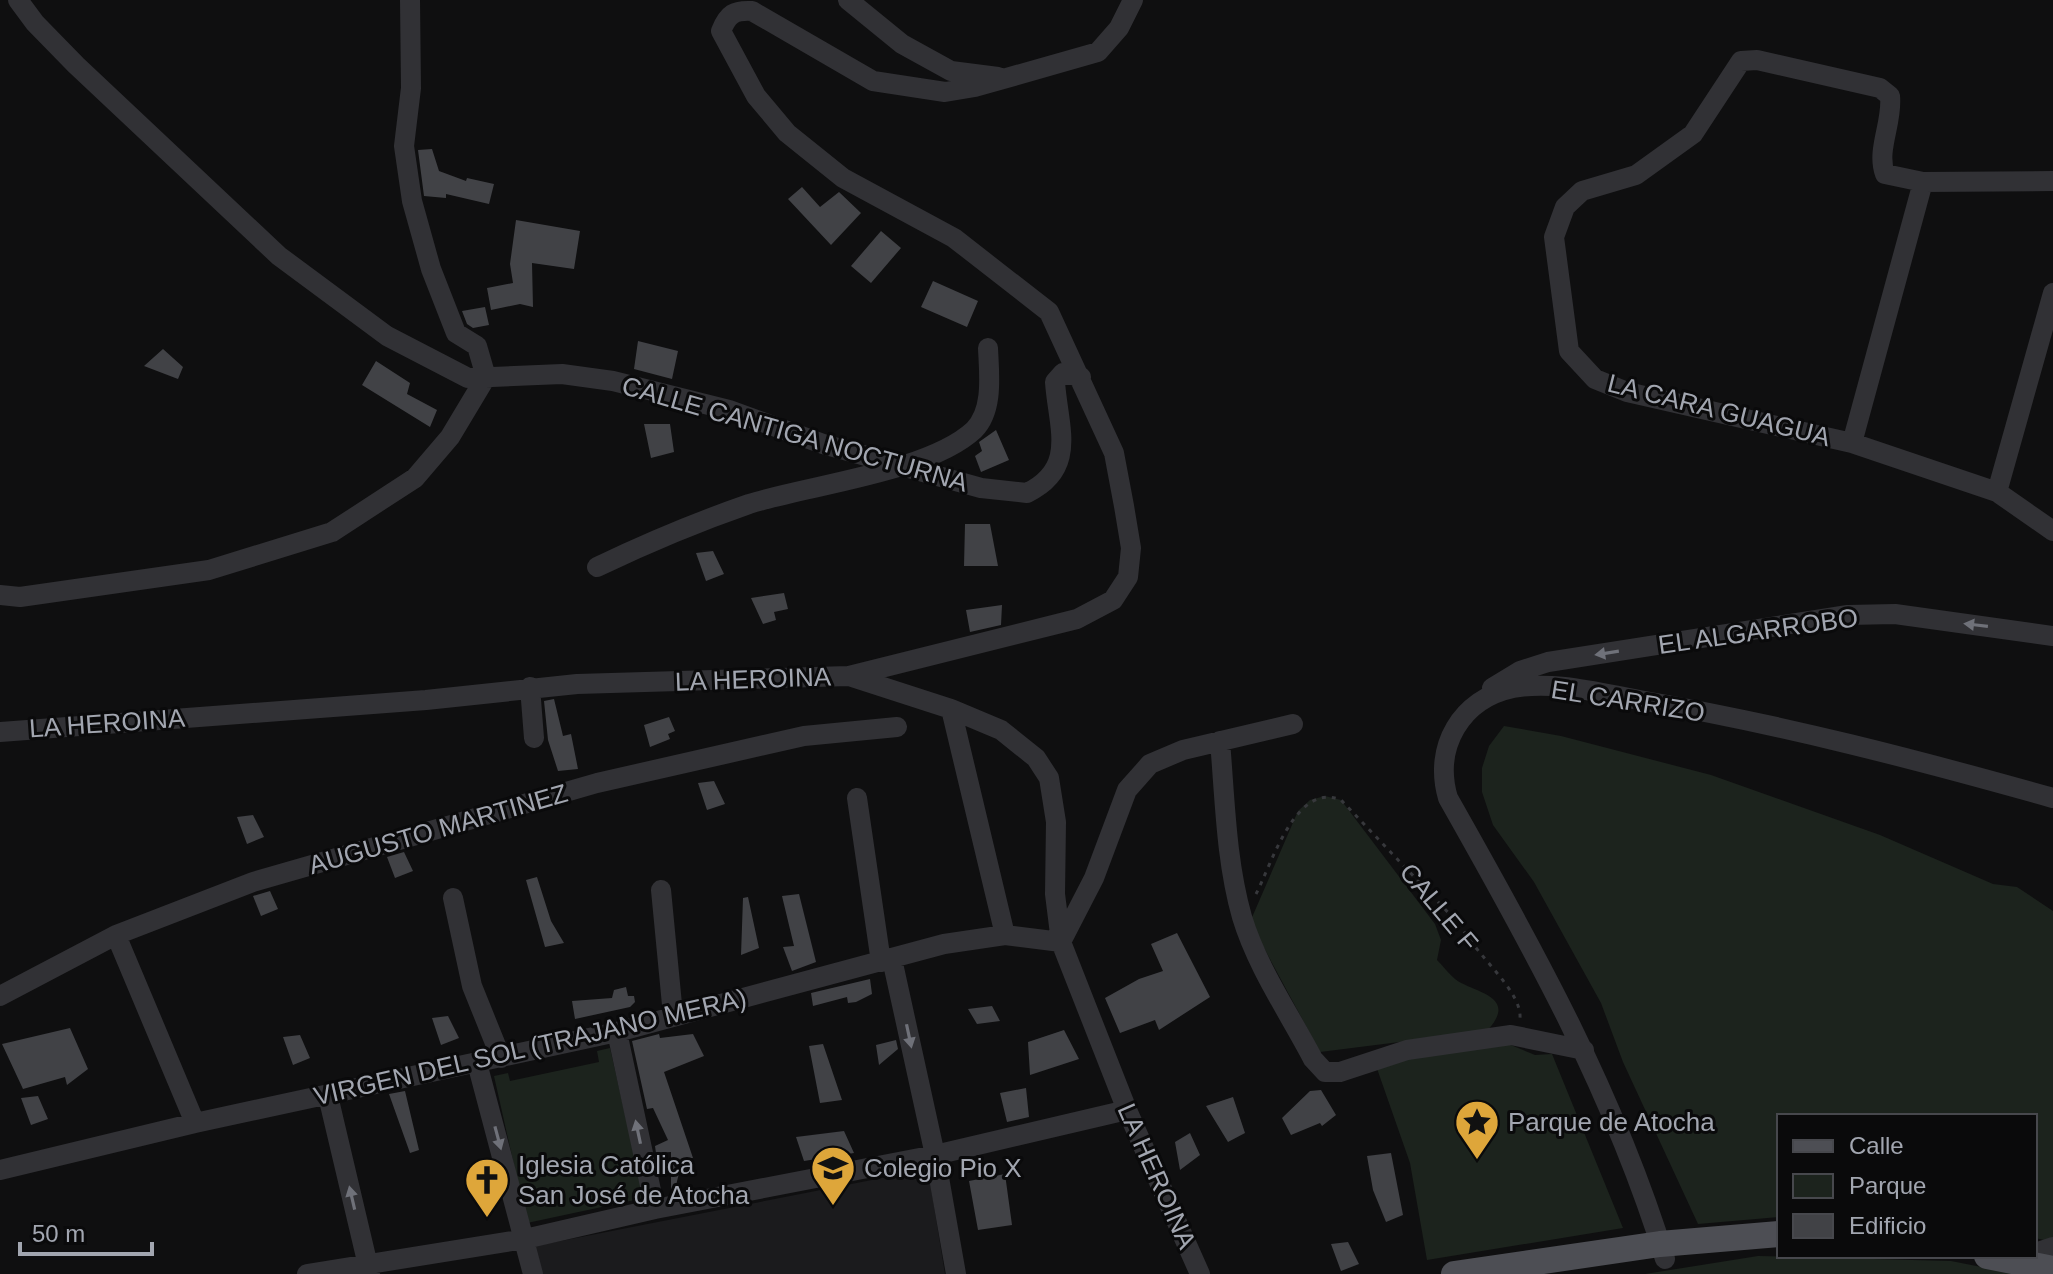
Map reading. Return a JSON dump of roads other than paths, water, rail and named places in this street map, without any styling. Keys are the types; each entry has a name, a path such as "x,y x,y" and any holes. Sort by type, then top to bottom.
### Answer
{"main road":[{"path":"1454,1274 1662,1251 1777,1234"},
{"path":"1553,1274 1662,1251 1777,1248"}],"street":[{"name":"CALLE CANTIGA NOCTURNA","path":"18,0 35,23 76,65 279,256 387,336 468,378 562,374 613,381 729,410 823,444 1005,492 1027,493 1040,487 1053,475 1063,445 1055,382 1063,373 1081,377"},
{"path":"0,595 36,595 209,570 332,532 415,478 450,437 486,377 477,346 456,333 431,269 412,201 404,146 411,88 410,0"},
{"path":"848,0 902,44 951,71 1002,78"},
{"path":"849,676 1077,619 1113,600 1128,577 1131,548 1114,453 1049,312 954,238 843,178 787,133 756,96 721,31 727,18 737,10 752,11 873,81 945,92 975,87 1098,52 1119,28 1133,0"},
{"name":"LA CARA GUAGUA","path":"1923,182 1885,174 1881,164 1892,110 1890,96 1880,88 1757,60 1741,61 1693,134 1636,175 1582,191 1565,207 1554,237 1569,351 1595,379 1627,392 1852,443 1997,492 2053,531"},
{"path":"1852,443 1923,182 2053,181"},
{"path":"1997,492 2053,293"},
{"path":"597,567 671,532 752,503 930,455 974,429 984,413 989,394 988,348"},
{"name":"EL ALGARROBO","path":"1475,703 1499,682 1535,665 1848,615 1895,614 2053,636"},
{"name":"LA HEROINA","path":"0,732 426,700 530,687 849,676 951,709 1001,730 1036,758 1049,778 1056,822 1055,894 1061,942 1127,1110 1200,1274"},
{"path":"530,687 534,738"},
{"name":"EL CARRIZO","path":"1475,703 1515,688 1564,687 1813,734 2053,798"},
{"path":"1475,703 1457,724 1448,744 1443,780 1448,798 1508,901 1584,1050 1628,1151 1662,1251"},
{"path":"951,709 1005,935"},
{"path":"1061,942 1094,878 1127,790 1150,764 1183,750 1293,724"},
{"name":"AUGUSTO MARTINEZ","path":"0,996 116,935 253,882 597,783 804,736 897,727"},
{"path":"1220,741 1232,875 1243,919 1258,958 1313,1059 1325,1072 1331,1074 1407,1050 1511,1035 1584,1050"},
{"path":"857,798 886,961 935,1155 956,1274"},
{"path":"661,890 673,1015"},
{"path":"453,898 472,986 501,1058"},
{"path":"116,935 195,1123"},
{"name":"VIRGEN DEL SOL (TRAJANO MERA)","path":"0,1170 195,1123 617,1032 944,944 1005,935 1061,942"},
{"path":"617,1032 655,1209"},
{"path":"477,1063 533,1274"},
{"path":"328,1096 369,1268"},
{"path":"307,1274 369,1268 525,1239 655,1209 935,1155 1127,1110"}],"place":[{"name":"Parque de Atocha","path":"1477,1161"},
{"name":"Colegio Pio X","path":"833,1207"},
{"name":"Iglesia Católica San José de Atocha","path":"487,1219"}]}
